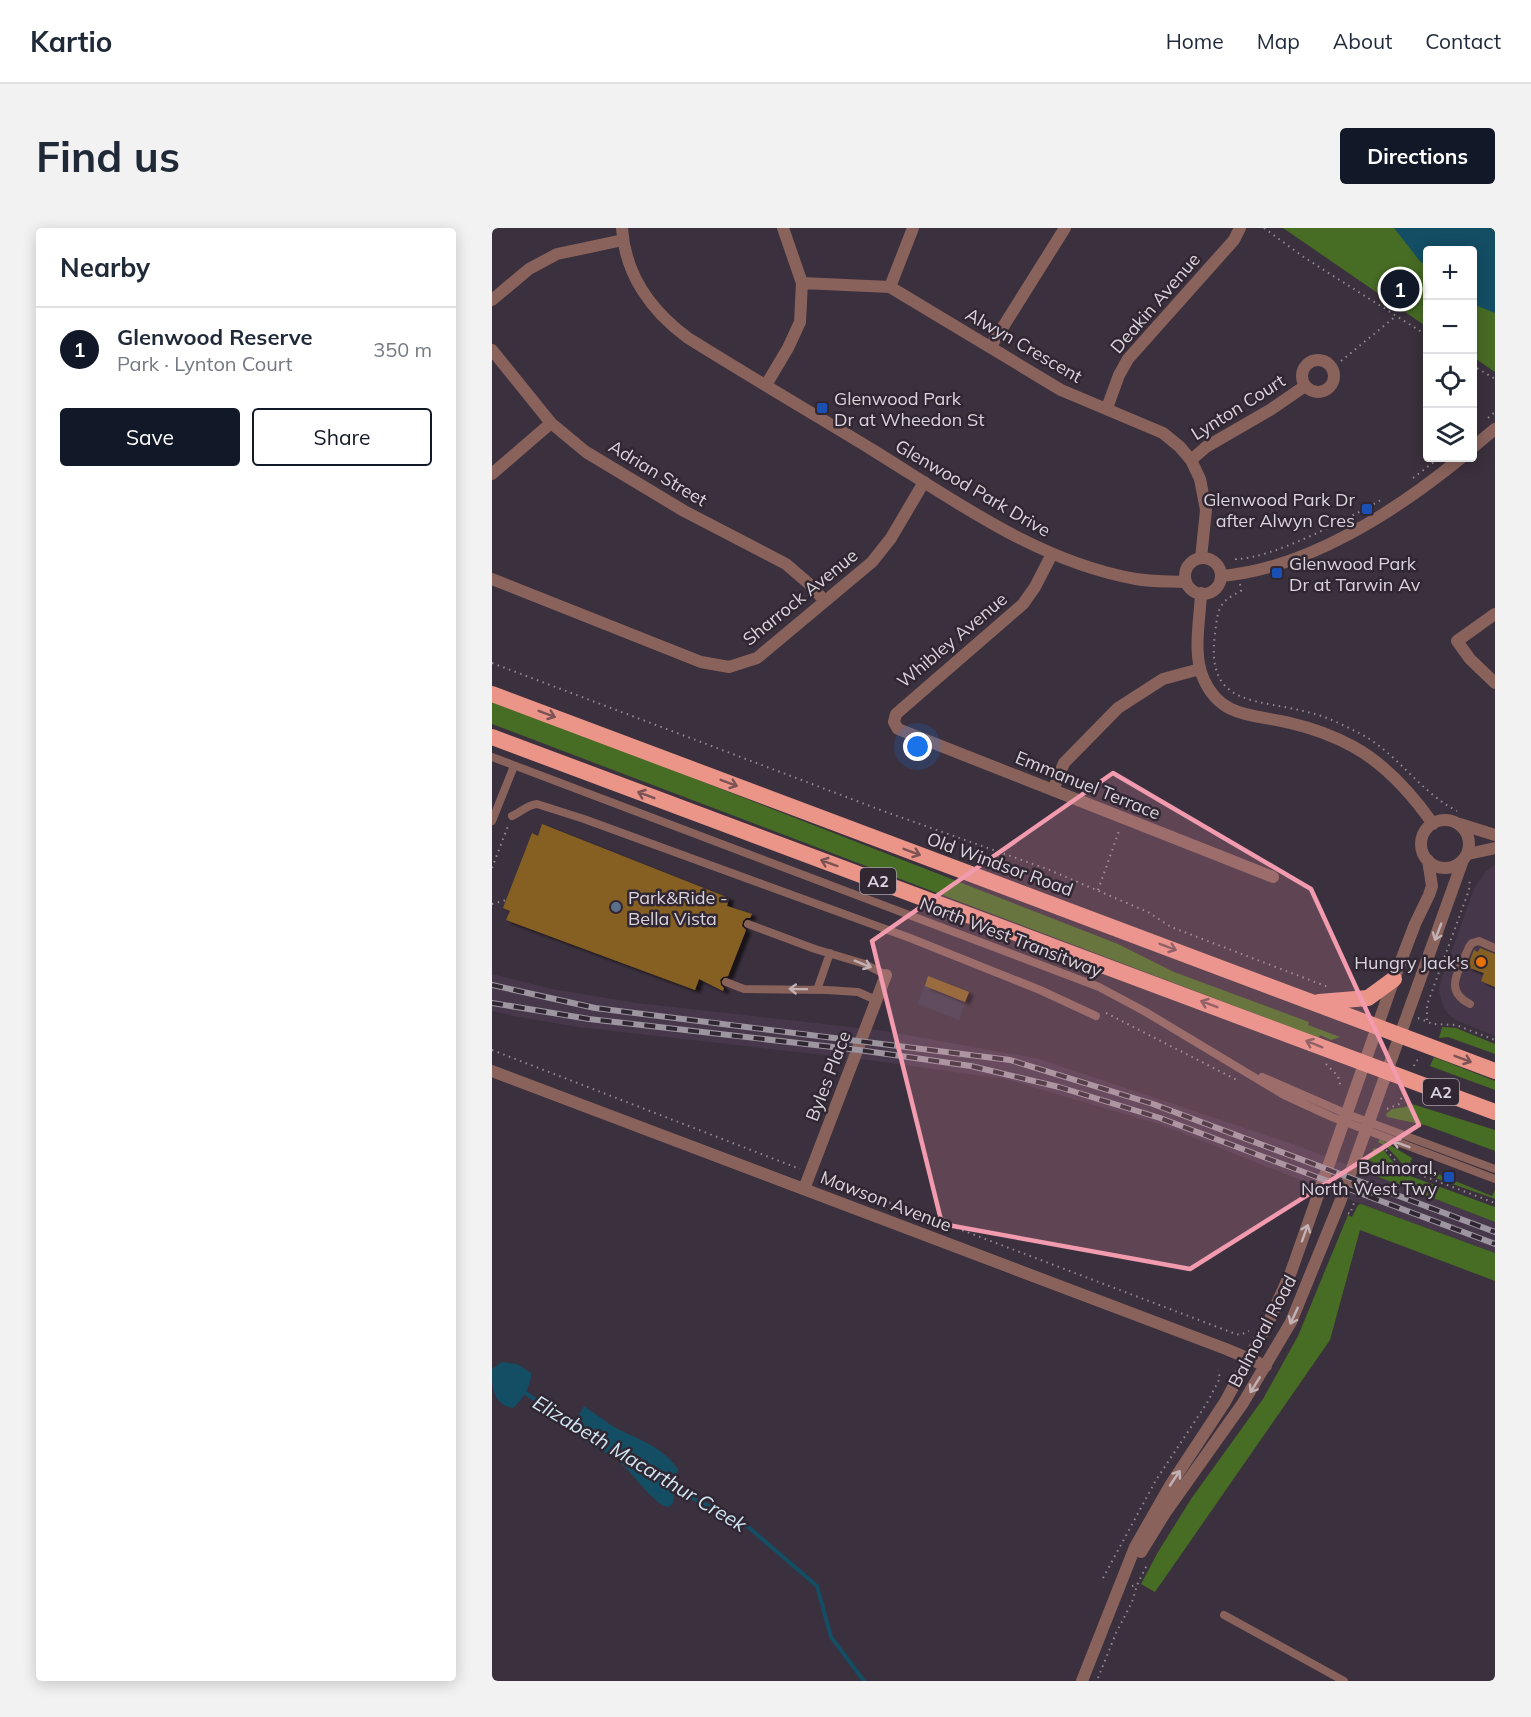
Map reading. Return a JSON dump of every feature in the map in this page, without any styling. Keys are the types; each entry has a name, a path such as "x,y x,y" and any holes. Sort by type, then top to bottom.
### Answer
{"highway":[{"name":"Old Windsor Road","path":"492,694 1495,1071"},
{"name":"A2","path":"492,737 1495,1112"},
{"path":"1315,1002 1368,998 1394,979"}],"street":[{"path":"766,386 800,322 802,283 783,228"},
{"path":"890,287 913,228"},
{"path":"991,346 1065,228"},
{"name":"Deakin Avenue","path":"1107,408 1119,375 1128,359 1234,240 1240,228"},
{"path":"492,300 529,269 557,254 622,234"},
{"name":"Glenwood Park Drive","path":"622,234 636,280 655,309 688,338 924,482 1009,532 1052,554 1135,579 1186,582"},
{"name":"Alwyn Crescent","path":"802,283 890,287 1061,390 1163,433 1176,443 1191,460 1200,478 1205,500 1205,532 1201,558"},
{"name":"Adrian Street","path":"492,351 551,423 586,452 684,511 786,564 825,601"},
{"name":"Lynton Court","path":"1191,460 1206,447 1270,410 1305,386"},
{"path":"492,474 551,423"},
{"path":"1477,445 1495,429"},
{"path":"1221,576 1238,575 1281,562 1343,537 1402,503 1456,462"},
{"name":"Sharrock Avenue","path":"492,579 701,662 729,667 757,658 872,562 891,538 924,482"},
{"name":"Whibley Avenue","path":"894,722 896,714 904,705 1023,604 1035,587 1052,554"},
{"path":"1201,558 1213,561 1220,570 1221,576 1212,591 1201,593 1192,590 1186,582 1185,571 1191,562 1201,558"},
{"path":"1201,593 1198,648 1200,669 1203,679 1217,700 1244,716 1288,722 1311,729 1340,740 1368,756 1409,792 1433,824"},
{"path":"1495,614 1457,641 1470,659 1495,683"},
{"path":"1053,790 1064,763 1118,708 1163,679 1200,669"},
{"name":"Emmanuel Terrace","path":"894,722 898,729 907,733 1273,877"},
{"path":"1459,818 1469,837 1465,857"},
{"path":"1495,835 1459,818 1433,824 1422,837 1423,853 1428,861 1442,868 1450,868 1465,857 1495,848"},
{"name":"Balmoral Road","path":"1120,1586 1165,1513 1225,1430 1291,1322 1340,1202 1465,857"},
{"name":"Balmoral Road","path":"1082,1681 1135,1547 1225,1402 1269,1321 1291,1272 1313,1192 1333,1156 1394,979 1415,924 1430,894 1432,886 1428,861"},
{"name":"Byles Place","path":"804,1190 886,975"},
{"name":"Mawson Avenue","path":"492,1071 1266,1366"}],"lane":[{"name":"North West Transitway","path":"492,757 1099,987 1239,1066 1284,1095 1367,1126 1495,1179"},
{"path":"492,821 514,766"},
{"path":"512,816 530,804 537,804 584,819 910,938 1040,990 1096,1016"},
{"path":"748,924 865,964 886,975"},
{"path":"1470,1004 1456,995 1454,988 1469,947 1472,943 1479,941 1495,948"},
{"path":"817,990 830,953"},
{"path":"726,982 744,989 858,992 876,1000"},
{"name":"North West Transitway","path":"1367,1126 1495,1169"},
{"path":"1224,1615 1344,1681"}],"path":[{"path":"1264,228 1305,258 1423,333"},
{"path":"1341,361 1396,316"},
{"path":"1477,367 1495,379"},
{"path":"1413,478 1434,462"},
{"path":"1236,559 1255,557 1335,525 1388,496"},
{"path":"1241,591 1224,600 1218,609 1214,638 1214,662 1218,677 1227,688 1237,696 1312,713 1362,735 1398,760 1459,818"},
{"path":"492,663 886,812 1047,869 1148,912 1171,927 1329,987"},
{"path":"492,868 512,816"},
{"path":"1098,890 1120,830 1113,827 1118,817"},
{"path":"1427,1021 1425,1011 1469,890 1470,873"},
{"path":"492,904 506,900"},
{"path":"1421,1019 1438,1025 1456,1025 1495,1040"},
{"path":"1437,1031 1438,1025"},
{"path":"492,1050 1233,1333 1240,1335 1248,1332 1254,1325"},
{"path":"1326,1065 1338,1076 1342,1087 1340,1094"},
{"path":"1384,1113 1387,1109 1399,1104 1401,1100"},
{"path":"1380,1145 1402,1168 1495,1203"},
{"path":"1305,1184 1300,1196 1305,1197 1313,1192"},
{"path":"1096,1681 1116,1633 1129,1609 1137,1585"}],"highlighted area":[{"path":"1113,773 1311,889 1419,1125 1190,1269 942,1224 872,941"}],"shaded area":[{"path":"1495,865 1495,1036 1449,1015 1439,992 1440,983 1474,889 1486,871"},
{"path":"492,974 552,989 637,1003 885,1031 1039,1059 1298,1146 1495,1222 1495,1253 1361,1204 1162,1125 1005,1079 875,1061 578,1027 514,1016 492,1011"},
{"path":"928,976 969,992 959,1020 918,1004"}],"green space":[{"path":"1283,228 1495,228 1495,372 1477,360 1477,246 1423,246 1423,324"},
{"path":"492,702 642,758 1118,944 1174,972 1309,1022 1308,1025 1340,1037 1331,1040 1320,1035 1319,1038 492,724"},
{"path":"1442,1027 1456,1028 1495,1044 1495,1054 1448,1037 1439,1038"},
{"path":"1434,1057 1495,1081 1495,1090 1430,1066"},
{"path":"1409,1103 1495,1130 1495,1151 1425,1125 1387,1117 1386,1114 1392,1109 1406,1107"},
{"path":"1380,1139 1412,1158 1408,1168 1387,1147 1378,1142"},
{"path":"1374,1148 1383,1149 1399,1170 1410,1176 1495,1207 1495,1222 1368,1173 1373,1162 1368,1160"},
{"path":"1428,1170 1492,1196 1495,1190 1495,1199 1427,1175"},
{"path":"1361,1204 1495,1253 1495,1281 1360,1230 1330,1340 1155,1592 1141,1584 1191,1499 1263,1399 1298,1336 1348,1215 1352,1217 1358,1205"}],"water":[{"path":"1394,228 1495,228 1495,313 1477,306 1477,246 1423,246 1423,264"},
{"path":"502,1362 517,1364 531,1373 526,1392 513,1408 497,1399 493,1388 492,1369"},
{"path":"584,1406 611,1425 656,1448 678,1469 673,1503 669,1507 651,1496 615,1458 588,1443 576,1433 572,1427"}],"building":[{"name":"Park&Ride - Bella Vista","path":"542,824 729,898 727,906 752,914 750,918 743,921 742,926 746,930 728,976 720,980 723,991 699,979 695,990 506,920 510,911 503,908 532,833 538,836"},
{"name":"Hungry Jack's","path":"1480,948 1495,954 1495,987 1481,981 1484,973 1467,967 1474,950 1478,952"},
{"path":"928,976 969,992 965,1002 925,986"}],"waterway":[{"name":"Elizabeth Macarthur Creek","path":"521,1390 577,1428"},
{"name":"Elizabeth Macarthur Creek","path":"673,1486 698,1501 740,1520 817,1586 831,1637 864,1681"}],"railway":[{"path":"492,985 595,1008 1010,1060 1153,1104 1495,1232"},
{"path":"492,1003 589,1019 859,1050 971,1066 1059,1087 1160,1118 1495,1244"}],"place":[{"name":"Glenwood Reserve","path":"1400,289"},
{"name":"Glenwood Park Dr at Wheedon St","path":"822,408"},
{"name":"Glenwood Park Dr after Alwyn Cres","path":"1367,509"},
{"name":"Glenwood Park Dr at Tarwin Av","path":"1277,573"},
{"name":"Park&Ride - Bella Vista","path":"616,907"},
{"name":"Hungry Jack's","path":"1481,962"},
{"name":"Balmoral, North West Twy","path":"1449,1177"}]}
